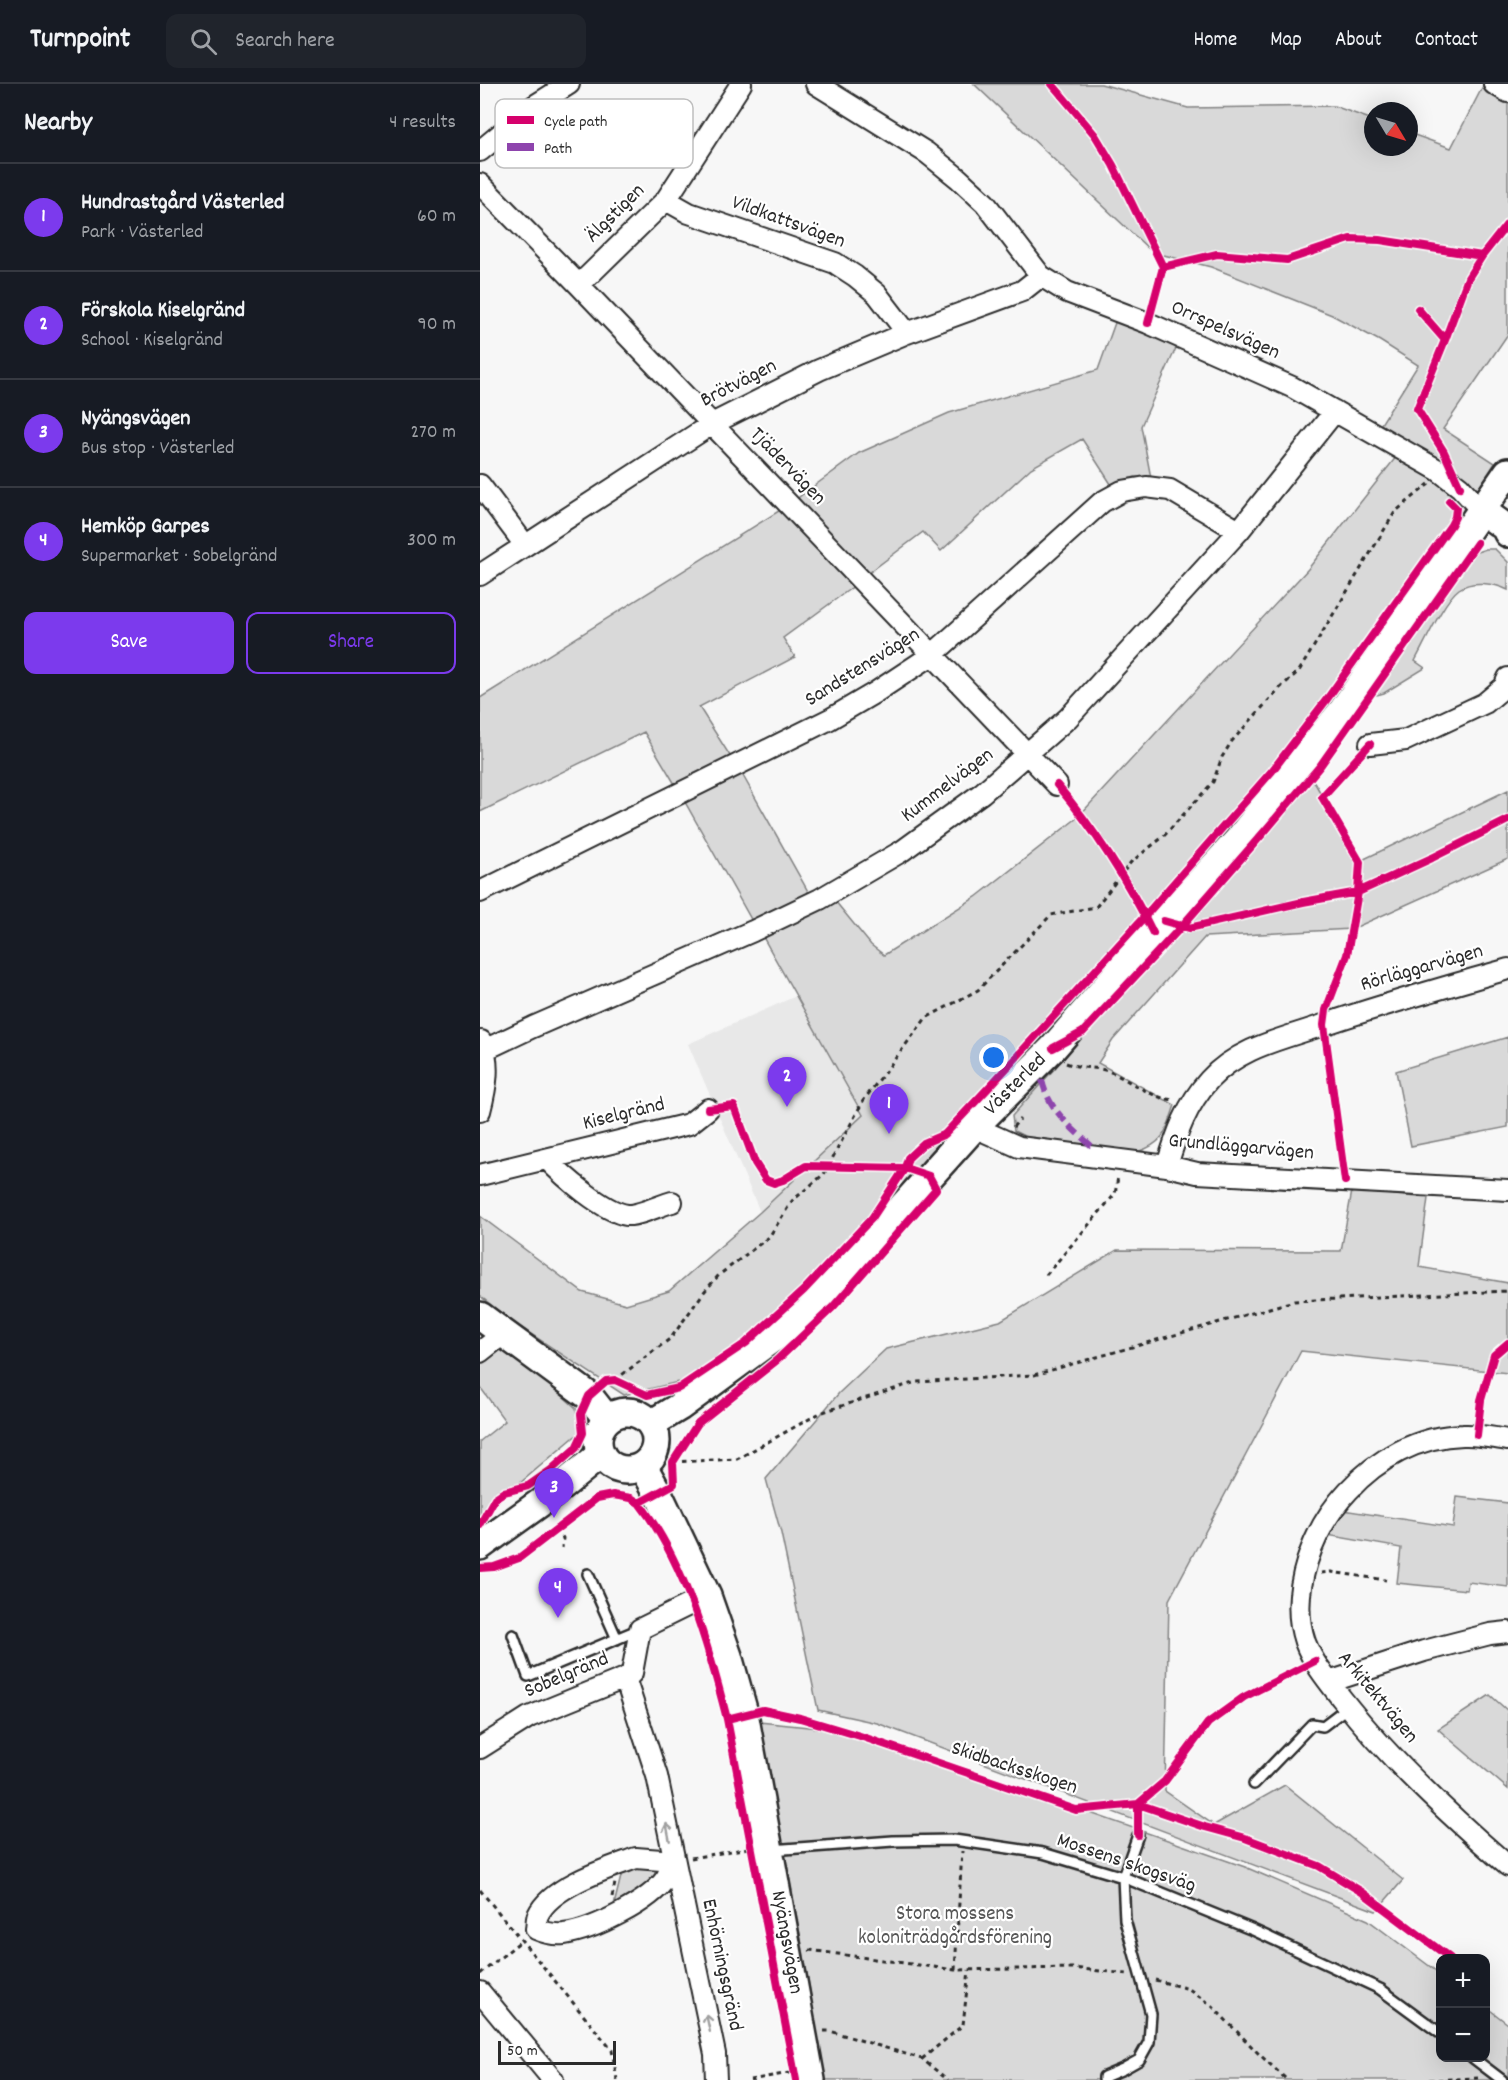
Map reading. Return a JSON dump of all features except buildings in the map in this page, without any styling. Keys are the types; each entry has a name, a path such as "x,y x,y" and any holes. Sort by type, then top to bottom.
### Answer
{"street":[{"path":"545,99 569,84"},
{"name":"Älgstigen","path":"693,158 741,84"},
{"name":"Orrspelsvägen","path":"816,84 927,153 958,178 985,203 1041,276 1067,292 1148,322 1292,387 1438,470 1460,487 1481,510"},
{"path":"1494,84 1508,92"},
{"path":"480,151 495,138"},
{"name":"Älgstigen","path":"579,285 666,200 687,168"},
{"name":"Tjädervägen","path":"480,184 1057,785"},
{"name":"Vildkattsvägen","path":"666,200 689,213 835,263 877,294 907,333"},
{"name":"Brötvägen","path":"480,575 712,424 819,370 907,333 1022,291 1041,276"},
{"name":"Kummelvägen","path":"482,1047 753,931 820,899 902,851 982,793 1068,718 1239,531 1335,411"},
{"name":"Västerled","path":"651,1424 679,1407 807,1313 974,1127 1053,1048 1238,840 1343,710 1508,472"},
{"path":"480,485 525,545"},
{"name":"Sandstensvägen","path":"480,892 830,719 876,692 932,655 1102,502 1122,491 1146,487 1170,490 1239,531"},
{"path":"1481,510 1505,527 1508,533"},
{"path":"1370,744 1406,740 1485,703 1504,687 1508,678"},
{"name":"Rörläggarvägen","path":"1167,1166 1175,1137 1187,1111 1210,1080 1230,1061 1256,1047 1359,1012 1508,969"},
{"path":"480,1111 488,1084 482,1047"},
{"name":"Kiselgränd","path":"480,1175 689,1124 708,1109"},
{"name":"Grundläggarvägen","path":"974,1127 1019,1147 1167,1166 1197,1173 1508,1190"},
{"path":"547,1159 561,1174 608,1208 628,1215 672,1202"},
{"path":"480,1316 589,1396 607,1419"},
{"path":"480,1352 503,1334"},
{"path":"622,1412 632,1412 644,1417 651,1424 656,1433 657,1443 652,1456 642,1466 633,1470 623,1470 613,1467 601,1455 598,1436 607,1419 622,1412"},
{"name":"Arkitektvägen","path":"1508,1440 1477,1436 1451,1436 1414,1444 1390,1456 1363,1474 1327,1518 1313,1542 1301,1587 1300,1619 1312,1656 1362,1725 1459,1824 1508,1866"},
{"path":"480,1546 551,1495 601,1455"},
{"name":"Nyängsvägen","path":"642,1466 707,1596 728,1656 744,1713 756,1848 787,1949 802,2032 799,2073"},
{"path":"640,1629 707,1596"},
{"name":"Sobelgränd","path":"480,1748 502,1727 625,1678 632,1673 640,1629"},
{"path":"1329,1682 1424,1652 1490,1634 1508,1632"},
{"name":"Enhörningsgränd","path":"625,1678 657,1776 715,2054 716,2080"},
{"path":"636,1858 674,1861 665,1879 642,1901 607,1919 592,1926 562,1934 547,1933 536,1929 538,1915 549,1900 588,1875 636,1858"},
{"path":"480,1992 553,2080"}],"lane":[{"path":"588,1574 617,1639"},
{"path":"513,1635 528,1677 640,1629"},
{"path":"1254,1784 1312,1724 1323,1726 1348,1707"},
{"path":"1104,2080 1104,2077 1139,2060 1149,2042 1151,2014 1125,1920 1123,1877 1138,1835"},
{"name":"Mossens skogsväg","path":"756,1848 893,1841 962,1841 1043,1854 1123,1877 1252,1930 1380,1989 1436,2030"},
{"path":"1478,2062 1502,2080"}],"path":[{"path":"589,1396 606,1381 615,1380 671,1338 719,1275 769,1238 792,1201 824,1174 863,1101 926,1018 978,990 1051,915 1096,907 1131,862 1162,837 1214,782 1222,757 1232,741 1279,689 1299,671 1395,513 1431,483 1438,470"},
{"path":"1114,865 1125,883"},
{"path":"1059,1060 1110,1071 1154,1095 1169,1100 1176,1098"},
{"path":"1046,1275 1114,1194 1119,1161"},
{"path":"817,1166 839,1166"},
{"path":"673,1462 736,1459 820,1413 916,1382 1034,1375 1294,1301 1508,1291"},
{"path":"615,1380 626,1385"},
{"path":"657,1493 674,1484 673,1462 680,1452"},
{"path":"550,1535 565,1523"},
{"path":"557,1529 562,1538 562,1548"},
{"path":"1304,1574 1331,1572 1386,1580"},
{"path":"955,1970 962,1841"},
{"path":"674,1861 756,1848"},
{"path":"607,1919 620,1864"},
{"path":"480,1890 612,2050 617,2080"},
{"path":"480,1974 536,1929"},
{"path":"787,1949 955,1970 1074,1968 1139,1976 1189,1989 1212,2006 1287,2080"},
{"path":"922,2059 963,2025 969,1970"},
{"path":"802,2032 830,2031 922,2059 948,2080"},
{"path":"750,2080 799,2073"},
{"path":"1429,2080 1466,2077 1502,2080"}],"shaded area":[{"path":"796,996 863,1115 760,1212 688,1044"}],"green space":[{"path":"974,84 1101,84 1188,108 1334,106 1364,117 1364,156 1418,156 1418,136 1451,148 1484,84 1508,84 1508,334 1443,429 1495,463 1333,714 1173,895 808,1292 695,1378 624,1395 514,1323 480,1296 480,1216 582,1292 626,1304 669,1291 760,1212 863,1115 763,937 835,901 871,945 884,955 976,897 1077,818 1308,569 1408,442 1381,424 1418,365 1332,315 1211,267 1152,252"},
{"path":"1116,320 1177,346 1141,426 1151,478 1135,477 1111,484 1082,439 1031,468 941,551 923,532 866,575 795,500 859,453 949,413 1098,370"},
{"path":"782,509 854,586 783,638 795,657 699,707 732,759 676,786 644,732 480,812 480,698"},
{"path":"1495,549 1508,562 1508,590 1483,583 1470,584 1459,589 1441,612 1415,661 1425,668 1384,693 1373,696 1466,563 1474,553"},
{"path":"1302,761 1360,861 1508,790 1508,859 1352,929 1205,937 1113,1040 1098,1063 1175,1105 1163,1135 1153,1145 1137,1152 1026,1137 1014,1131 1012,1116 1056,1067 1153,933"},
{"path":"742,774 810,895 752,921 685,802"},
{"path":"1508,1037 1508,1127 1411,1146 1396,1071"},
{"path":"1352,1191 1428,1198 1419,1267 1508,1283 1508,1373 1301,1351 1169,1600 1165,1791 1214,1825 1285,1785 1403,1880 1376,1911 877,1723 818,1710 781,1533 766,1479 839,1393 886,1349 1000,1321 1117,1250 1341,1251"},
{"path":"499,1347 511,1350 576,1408 579,1433 480,1517 480,1441 505,1421 480,1387 480,1363"},
{"path":"1457,1497 1508,1503 1508,1587 1468,1582 1467,1590 1397,1583 1401,1548 1327,1535 1343,1510 1453,1527"},
{"path":"1490,1695 1508,1711 1508,1789 1438,1729"},
{"name":"Stora mossens koloniträdgårdsförening","path":"759,1722 858,1732 1245,1867 1368,1920 1436,1971 1436,2062 1490,2062 1490,2010 1508,2024 1508,2080 825,2080 803,1950"},
{"path":"654,1866 657,1871 650,1882 639,1892 614,1905 623,1868"}],"marked path":[{"path":"1042,1080 1055,1109 1069,1126 1094,1148"}],"cycle path":[{"path":"1052,84 1095,135 1113,165 1163,267 1148,323"},
{"path":"1445,340 1468,278 1508,223"},
{"path":"1163,267 1217,254 1287,260 1350,239 1380,240 1482,256"},
{"path":"1418,309 1445,340 1417,409 1444,452 1460,487"},
{"path":"480,1525 495,1498 504,1492 528,1486 576,1448 583,1433 581,1414 589,1396 606,1381 615,1380 647,1395 679,1388 746,1343 804,1290 872,1218 905,1168 908,1158 924,1143 945,1134 1145,916 1272,771 1327,699 1451,525 1456,508 1449,501"},
{"path":"1053,1048 1083,1032 1182,926 1320,766 1477,543"},
{"path":"1345,1181 1324,1025 1326,1010 1347,955 1358,892 1360,862 1322,797 1370,744"},
{"path":"1057,785 1110,856 1153,933"},
{"path":"1164,921 1189,928 1358,892 1508,820"},
{"path":"480,1568 494,1567 519,1558 597,1498 613,1495 631,1498 639,1503 674,1484 673,1462 698,1423 777,1360 833,1307 936,1189 929,1176 905,1168 806,1166 774,1183 766,1180 755,1163 734,1106 708,1109"},
{"path":"1477,1435 1481,1400 1494,1355 1508,1343"},
{"path":"639,1503 655,1526 682,1578 703,1634 720,1692 796,2080"},
{"name":"Skidbacksskogen","path":"727,1719 763,1710 800,1718 860,1736 1076,1810 1138,1804 1165,1781 1208,1723 1244,1697 1315,1661"},
{"path":"1138,1835 1138,1804 1245,1838 1319,1866 1362,1892 1445,1954"}],"place":[{"name":"Förskola Kiselgränd","path":"787,1107"},
{"name":"Hundrastgård Västerled","path":"889,1134"},
{"name":"Nyängsvägen","path":"554,1518"},
{"name":"Hemköp Garpes","path":"558,1618"}]}
